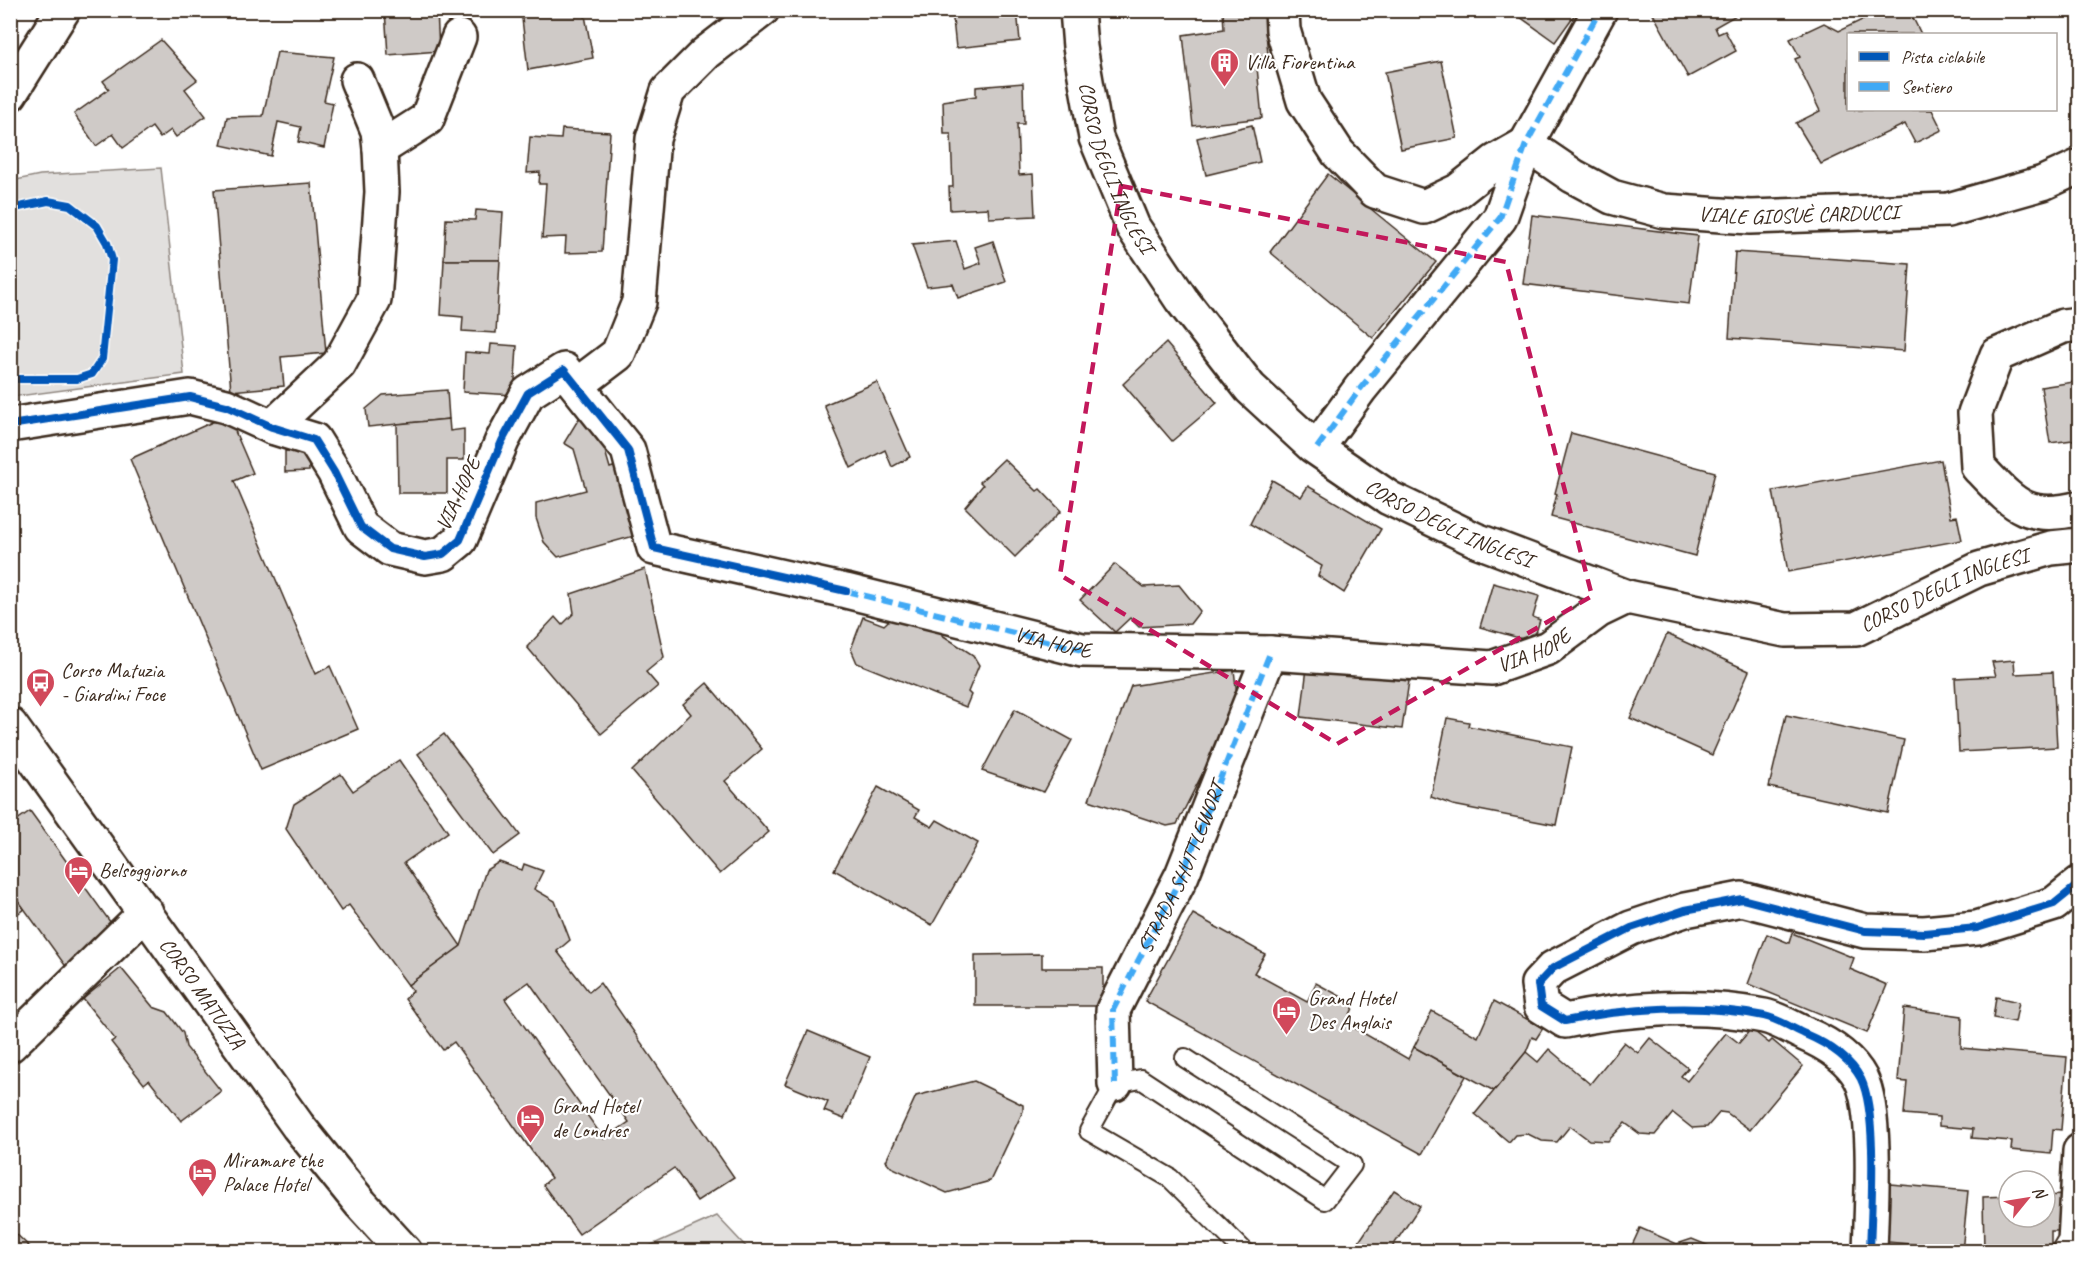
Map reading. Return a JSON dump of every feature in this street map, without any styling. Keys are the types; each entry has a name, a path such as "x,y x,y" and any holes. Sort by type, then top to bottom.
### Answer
{"street":[{"path":"10,94 63,10"},
{"path":"577,385 618,354 639,302 652,139 668,91 706,53 762,10"},
{"name":"CORSO DEGLI INGLESI","path":"1077,10 1080,47 1096,138 1133,228 1181,299 1250,388 1317,448 1389,498 1476,540 1627,597 1785,630 1856,629 1979,569 2051,548 2079,545"},
{"path":"1282,10 1282,30 1304,101 1338,153 1375,191 1424,207 1458,191 1496,161 1526,144"},
{"path":"1317,448 1360,389 1500,218 1526,144 1600,10"},
{"path":"380,149 427,119 459,37"},
{"path":"272,427 339,364 374,300 382,192 380,149 378,131 357,80"},
{"name":"VIALE GIOSUÈ CARDUCCI","path":"1526,144 1573,176 1612,197 1664,211 1750,217 1948,210 2043,183 2079,166"},
{"path":"2079,324 2063,326 1997,356 1975,413 1978,467 2016,505 2053,515 2079,508"},
{"name":"VIA HOPE","path":"10,425 190,397 226,406 272,427 314,440 334,472 361,526 390,549 424,557 443,554 460,540 502,441 528,393 564,370 628,450 654,548 846,591 1082,651 1270,653 1492,668 1548,648 1598,611 1627,597"},
{"name":"STRADA SHUTTLEWORT","path":"1115,1084 1113,1010 1182,875 1270,653"},
{"name":"CORSO MATUZIA","path":"10,725 298,1126 361,1204 405,1251"},
{"path":"1870,1251 1872,1175 1866,1099 1860,1079 1840,1054 1817,1039 1766,1016 1712,1008 1599,1014 1564,1021 1541,1006 1538,984 1553,968 1631,928 1685,910 1742,899 1865,931 1924,933 1977,928 2054,904 2079,883"},
{"path":"10,1045 146,912"},
{"path":"2069,1251 2075,1242 2079,1151"}],"lane":[{"path":"1185,1058 1352,1166 1324,1200 1141,1079 1115,1084 1089,1131 1170,1178 1245,1251"}],"highlighted area":[{"path":"1121,186 1506,262 1592,596 1337,744 1060,575"}],"shaded area":[{"path":"161,168 184,374 11,397 11,181 40,175"},
{"path":"717,1216 750,1251 638,1251"}],"building":[{"path":"385,10 437,10 439,51 388,55"},
{"path":"521,10 584,10 593,58 528,70"},
{"path":"952,10 1017,10 1020,41 956,48"},
{"name":"Villa Fiorentina","path":"1264,10 1268,55 1256,57 1262,118 1193,126 1183,35 1224,29 1223,12"},
{"path":"1519,10 1578,10 1555,42 1516,14"},
{"path":"1651,10 1745,10 1715,27 1718,34 1725,31 1736,51 1688,77"},
{"path":"1883,10 1909,10 1920,33 1847,33 1847,111 1932,111 1942,130 1915,143 1905,124 1821,164 1796,123 1820,111 1795,59 1800,57 1790,39 1824,23 1839,31"},
{"path":"161,40 197,80 185,89 206,116 176,137 171,130 160,138 152,127 123,148 113,134 96,146 74,114 109,89 103,81"},
{"path":"277,52 334,57 324,101 333,103 324,148 298,142 301,127 278,122 271,156 221,145 227,117 263,116"},
{"path":"1441,61 1457,138 1401,149 1385,72"},
{"path":"1023,83 1024,124 1017,124 1019,175 1033,174 1035,216 989,218 988,208 950,210 949,187 953,187 951,134 944,134 943,101 976,96 976,87"},
{"path":"1252,125 1260,162 1206,175 1197,138"},
{"path":"562,129 610,132 602,252 565,253 566,237 542,238 546,184 539,184 540,172 527,173 530,137 561,139"},
{"path":"1328,174 1436,262 1373,338 1270,252"},
{"path":"311,183 326,353 281,357 284,386 231,391 214,190"},
{"path":"476,210 503,212 500,260 444,260 446,219 475,220"},
{"path":"1532,215 1698,236 1689,304 1523,284"},
{"path":"956,241 965,269 981,263 975,247 993,241 1006,282 958,298 953,284 927,287 912,245"},
{"path":"1735,252 1910,264 1904,351 1729,338"},
{"path":"444,260 500,260 496,333 462,331 463,317 441,315"},
{"path":"1166,343 1217,403 1172,441 1123,384"},
{"path":"491,344 517,346 514,395 463,392 465,352 490,354"},
{"path":"2080,381 2080,439 2050,443 2041,387"},
{"path":"877,382 910,457 892,467 885,450 851,468 824,405"},
{"path":"447,390 449,419 368,427 366,409 383,395"},
{"path":"228,415 253,473 234,481 316,674 330,666 358,729 261,770 130,459"},
{"path":"581,415 598,427 610,468 625,463 645,533 558,557 544,542 536,518 536,503 586,490 574,449 564,443"},
{"path":"449,419 450,431 464,429 464,460 447,460 447,493 398,493 397,424"},
{"path":"1571,433 1715,472 1695,556 1551,517"},
{"path":"285,451 308,451 309,471 285,472"},
{"path":"1004,459 1037,491 1040,489 1061,511 1015,557 965,507 983,485 980,482"},
{"path":"1941,460 1951,517 1957,516 1962,540 1788,572 1773,491"},
{"path":"1272,480 1301,497 1308,486 1381,529 1344,593 1318,576 1322,566 1250,524"},
{"path":"1115,564 1144,587 1179,585 1200,611 1190,624 1139,627 1130,618 1115,632 1080,600"},
{"path":"645,569 664,657 646,672 658,686 601,734 527,647 555,617 562,625 574,613 571,594"},
{"path":"1493,583 1539,596 1533,617 1540,620 1533,642 1480,627"},
{"path":"901,609 942,625 942,635 973,655 979,665 968,692 971,695 966,707 857,663 851,649 863,617 884,625"},
{"path":"1667,634 1749,671 1712,755 1630,718"},
{"path":"2014,660 2015,674 2053,672 2057,747 1959,752 1955,678 1996,676 1992,662"},
{"path":"1307,668 1409,681 1402,729 1301,717"},
{"path":"1234,670 1238,703 1177,824 1167,826 1089,800 1131,686"},
{"path":"707,683 762,749 725,781 769,832 720,874 632,771 691,714 683,704"},
{"path":"1015,709 1072,740 1044,792 982,771"},
{"path":"1786,715 1904,740 1888,813 1769,787"},
{"path":"1447,718 1469,722 1468,726 1572,747 1556,825 1453,805 1431,797"},
{"path":"444,734 520,835 493,855 418,754"},
{"path":"399,760 448,832 404,863 461,946 408,985 349,905 341,911 286,829 294,804 341,774 353,791"},
{"path":"878,787 919,810 915,817 932,827 937,820 978,843 932,925 834,870"},
{"path":"30,811 116,930 67,968 10,889 10,825"},
{"path":"499,862 522,870 524,864 543,871 534,889 555,901 570,940 557,951 589,992 600,983 734,1177 697,1201 674,1168 579,1234 543,1185 551,1178 454,1042 443,1050 405,999 413,991 408,985 461,946 486,870","holes":["529,982 629,1122 604,1139 505,999"]},
{"path":"10,889 24,909 10,919"},
{"path":"2080,907 2080,942 2073,908"},
{"name":"Grand Hotel Des Anglais","path":"1193,914 1265,954 1254,973 1307,1002 1316,983 1355,1004 1346,1023 1408,1059 1414,1047 1466,1076 1422,1154 1145,1001"},
{"path":"1792,933 1854,958 1850,969 1887,985 1867,1033 1748,984 1767,934 1789,943"},
{"path":"1042,954 1042,968 1103,968 1103,1006 975,1006 975,955"},
{"path":"121,968 153,1007 167,1012 183,1033 186,1047 221,1091 181,1121 149,1080 144,1084 111,1042 115,1039 83,999"},
{"path":"1996,997 2019,1002 2015,1022 1993,1018"},
{"path":"1494,1001 1543,1028 1536,1039 1532,1037 1526,1052 1494,1091 1414,1047 1432,1011 1478,1037"},
{"path":"1904,1008 1962,1016 1961,1048 2067,1057 2061,1130 2053,1129 2051,1154 2011,1150 2012,1141 1972,1138 1973,1129 1939,1126 1939,1117 1904,1114 1907,1082 1898,1081"},
{"path":"1751,1029 1769,1043 1772,1040 1803,1066 1750,1130 1727,1113 1720,1112 1707,1127 1692,1128 1673,1113 1655,1135 1640,1134 1625,1123 1608,1141 1589,1140 1570,1126 1557,1142 1542,1141 1528,1134 1515,1135 1509,1142 1475,1114 1526,1052 1538,1062 1549,1049 1590,1084 1624,1042 1638,1053 1650,1038 1688,1068 1681,1076 1687,1081 1726,1033 1739,1043"},
{"path":"808,1031 870,1057 844,1119 824,1111 828,1102 785,1084"},
{"path":"974,1081 1023,1105 1023,1111 990,1181 947,1193 891,1167 886,1161 916,1096"},
{"path":"1890,1184 1968,1191 1962,1252 1919,1252 1919,1245 1888,1242"},
{"path":"1394,1190 1420,1206 1389,1252 1352,1252"},
{"path":"2057,1195 2063,1195 2063,1231 2051,1231 2051,1252 1984,1252 1983,1197 1997,1196 1997,1229 2057,1229"},
{"path":"10,1228 35,1252 10,1252"},
{"path":"1640,1228 1677,1244 1692,1239 1724,1252 1629,1252"}],"marked path":[{"path":"1317,448 1360,389 1500,218 1526,144 1600,10"},
{"path":"846,591 1082,650"},
{"path":"1115,1084 1113,1010 1182,875 1270,653"}],"cycle path":[{"path":"10,209 48,201 70,205 97,226 107,243 112,260 102,359 92,374 77,379 10,379"},
{"path":"10,425 190,397 226,406 272,427 314,440 334,472 361,527 390,549 425,557 443,554 460,540 502,441 528,393 564,370 628,450 654,548 846,591"},
{"path":"1870,1252 1872,1188 1870,1115 1861,1079 1851,1064 1837,1052 1774,1019 1715,1009 1638,1010 1565,1021 1541,1006 1538,984 1553,968 1631,928 1685,910 1742,899 1865,931 1924,933 1977,928 2054,904 2080,883"}],"place":[{"name":"Villa Fiorentina","path":"1224,88"},
{"name":"Corso Matuzia - Giardini Foce","path":"40,708"},
{"name":"Belsoggiorno","path":"78,896"},
{"name":"Grand Hotel Des Anglais","path":"1287,1036"},
{"name":"Grand Hotel de Londres","path":"531,1144"},
{"name":"Miramare the Palace Hotel","path":"202,1198"}]}
